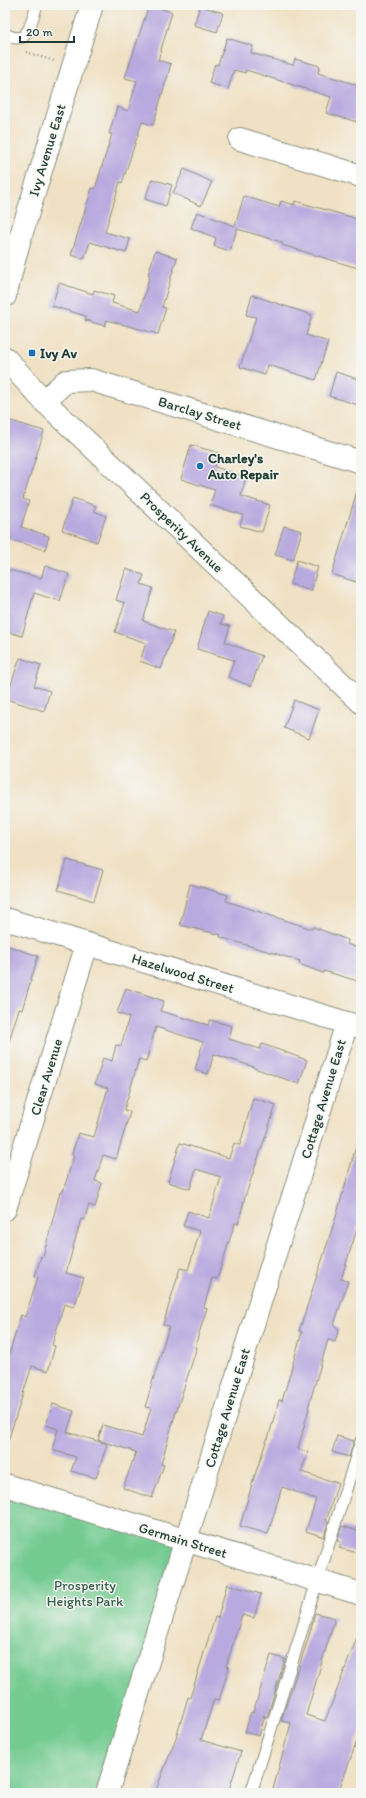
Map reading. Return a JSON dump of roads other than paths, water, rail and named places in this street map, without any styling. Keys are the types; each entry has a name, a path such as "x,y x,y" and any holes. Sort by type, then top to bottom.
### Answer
{"street":[{"name":"Ivy Avenue East","path":"5,296 11,242 92,5"},
{"path":"240,139 361,176"},
{"name":"Prosperity Avenue","path":"5,358 44,401 361,702"},
{"name":"Barclay Street","path":"44,401 66,381 91,380 361,462"},
{"name":"Hazelwood Street","path":"5,919 354,1025"},
{"name":"Clear Avenue","path":"5,1209 87,944"},
{"name":"Cottage Avenue East","path":"107,1793 186,1540 354,1025"},
{"name":"Germain Street","path":"5,1485 361,1594"}],"lane":[{"path":"5,34 15,38 23,37 29,29 37,5"},
{"path":"251,1793 361,1441"}],"place":[{"name":"Ivy Av","path":"32,353"},
{"name":"Charley's Auto Repair","path":"200,466"}],"park label":[{"name":"Prosperity Heights Park","path":"85,1594"}]}
